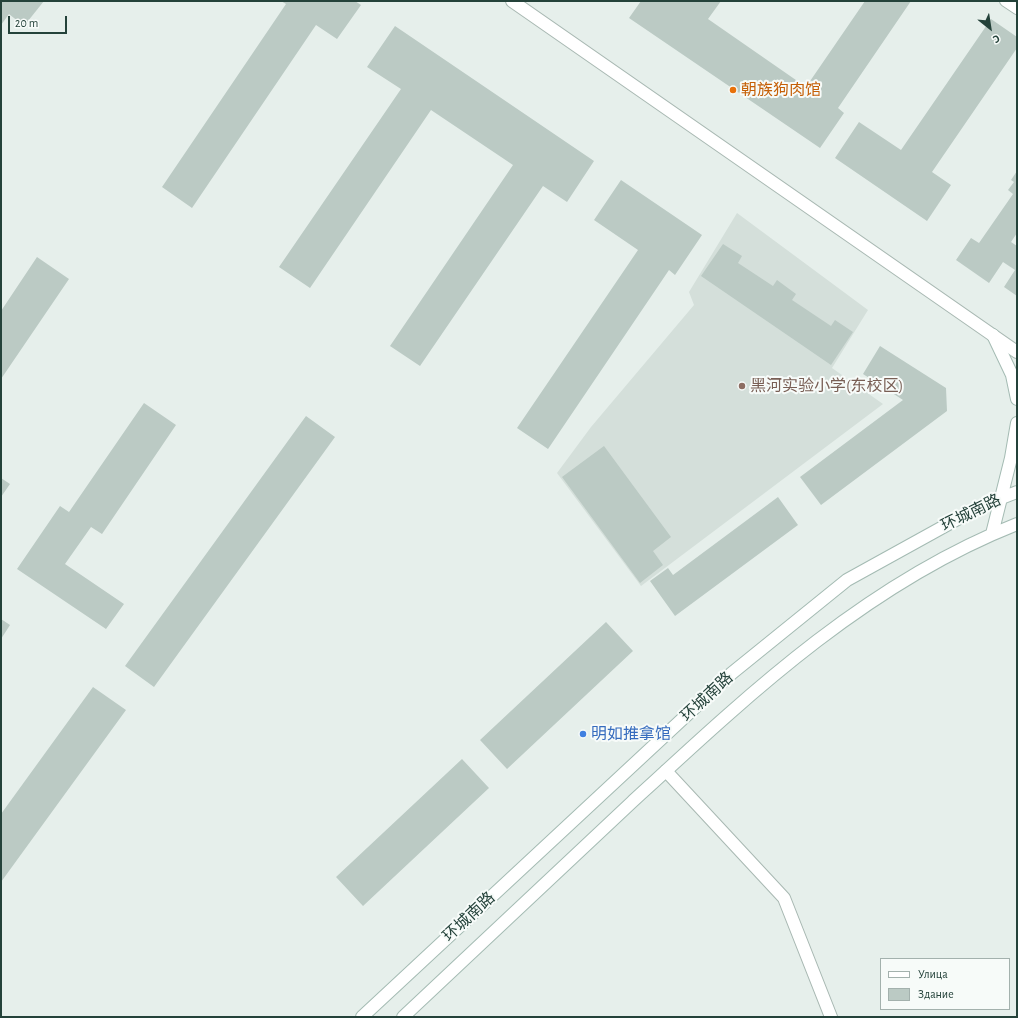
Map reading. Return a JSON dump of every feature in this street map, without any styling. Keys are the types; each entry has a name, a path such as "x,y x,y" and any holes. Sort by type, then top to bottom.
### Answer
{"main road":[{"path":"512,1 1017,352"},
{"path":"993,335 1012,375 1017,399"},
{"path":"992,534 1002,497 1017,423"},
{"name":"环城南路","path":"362,1017 732,673 789,625 847,580 909,545 1002,497 1017,492"},
{"name":"环城南路","path":"403,1017 666,771 757,688 806,647 844,620 922,569 992,534 1017,524"},
{"path":"666,771 784,898 831,1017"}],"lane":[{"path":"1005,1 1017,10"}],"shaded area":[{"name":"黑河实验小学(东校区)","path":"737,213 868,310 832,368 883,404 641,586 557,473 591,427 694,305 689,292"}],"building":[{"path":"1,1 44,1 24,26 9,14 1,25"},
{"path":"281,1 355,1 361,5 337,39 316,25 192,208 162,187 286,4"},
{"path":"641,1 721,1 708,19 806,87 865,1 911,1 838,108 844,113 820,148 629,18"},
{"path":"991,19 1017,37 1017,48 932,172 951,185 927,221 835,158 859,122 901,150"},
{"path":"395,26 594,161 567,202 543,186 420,366 390,346 513,165 431,110 310,288 279,267 401,89 367,67"},
{"path":"1017,171 1017,233 1011,242 1017,246 1017,296 1004,287 1015,270 1003,262 989,283 956,260 971,238 979,243 1013,194 1008,190 1014,182 1011,180"},
{"path":"621,180 702,235 675,275 669,270 548,449 517,428 638,250 594,220"},
{"path":"723,244 742,256 738,263 773,286 777,280 796,294 792,300 831,326 835,320 853,332 831,365 701,276"},
{"path":"37,257 69,279 1,379 1,311"},
{"path":"880,346 946,388 947,411 821,505 800,477 903,400 863,374"},
{"path":"144,403 176,425 102,534 91,527 65,564 124,604 106,629 17,569 60,506 69,512"},
{"path":"306,416 335,437 154,687 125,666"},
{"path":"604,446 671,537 653,551 663,565 640,583 562,477"},
{"path":"1,478 10,484 1,497"},
{"path":"778,497 798,525 675,616 650,581 668,568 673,575"},
{"path":"1,619 10,625 1,639"},
{"path":"606,622 633,651 507,769 480,740"},
{"path":"93,687 126,710 1,882 1,814"},
{"path":"462,759 489,788 363,906 336,877"}],"place":[{"name":"朝族狗肉馆","path":"733,90"},
{"name":"黑河实验小学(东校区)","path":"742,386"},
{"name":"明如推拿馆","path":"583,734"}]}
